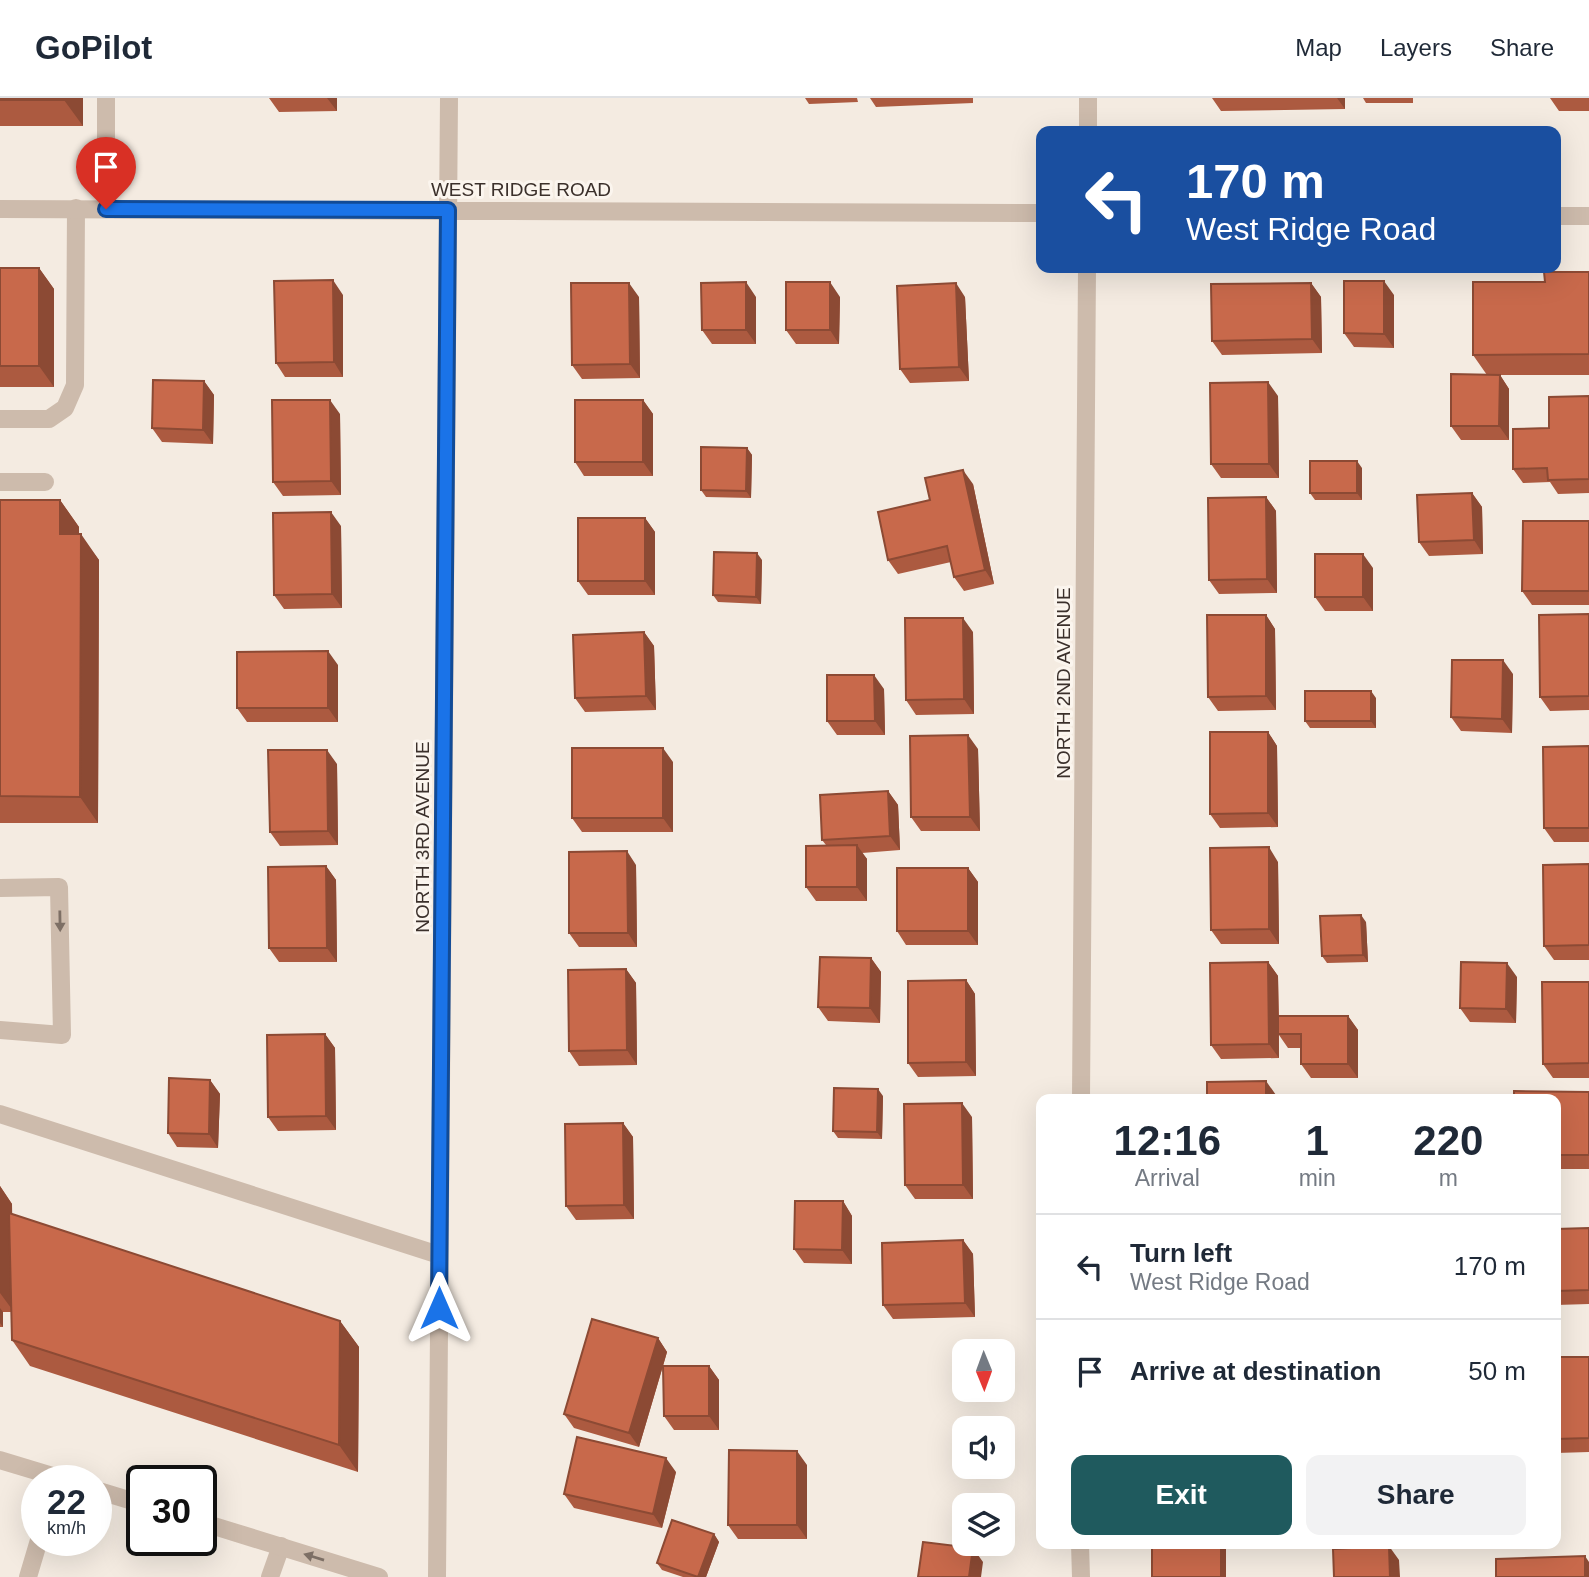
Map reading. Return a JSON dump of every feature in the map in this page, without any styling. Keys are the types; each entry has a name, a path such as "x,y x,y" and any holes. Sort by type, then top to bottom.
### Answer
{"street":[{"path":"106,98 106,209"},
{"name":"NORTH 3RD AVENUE","path":"437,1577 449,98"},
{"path":"1088,98 1088,126"},
{"path":"0,419 48,419 65,408 75,386 76,208"},
{"name":"WEST RIDGE ROAD","path":"0,209 1036,213"},
{"path":"1561,216 1589,216"},
{"name":"NORTH 2ND AVENUE","path":"1081,1094 1087,273"},
{"path":"0,482 45,482"},
{"path":"0,888 59,887 62,1035 0,1030"},
{"path":"0,1114 439,1255"},
{"path":"0,1460 21,1467"},
{"path":"217,1527 379,1577"},
{"path":"270,1577 281,1546"},
{"path":"1080,1549 1081,1577"},
{"path":"28,1577 34,1556"}],"building":[{"path":"64,98 64,100 0,100"},
{"path":"0,268 39,268 39,366 0,366"},
{"path":"1589,272 1589,354 1473,355 1473,282 1545,282 1544,273"},
{"path":"333,280 334,362 276,363 274,281"},
{"path":"1344,281 1384,281 1384,334 1344,333"},
{"path":"746,282 746,330 702,330 701,283"},
{"path":"786,282 830,282 830,330 786,330"},
{"path":"571,283 629,283 630,364 572,365"},
{"path":"956,283 959,367 900,369 897,286"},
{"path":"1311,283 1312,339 1212,341 1211,284"},
{"path":"1451,374 1500,375 1499,426 1451,426"},
{"path":"153,380 204,381 203,430 152,428"},
{"path":"1268,382 1269,464 1211,464 1210,383"},
{"path":"1589,396 1589,479 1548,480 1547,468 1513,469 1513,429 1549,428 1549,397"},
{"path":"272,400 330,400 331,481 273,482"},
{"path":"575,400 643,400 643,462 575,462"},
{"path":"701,447 747,448 746,491 701,490"},
{"path":"1310,461 1357,461 1357,493 1310,493"},
{"path":"963,470 985,570 954,577 947,546 888,560 878,512 930,500 925,478"},
{"path":"1472,493 1474,540 1419,542 1417,495"},
{"path":"1266,497 1267,579 1209,580 1208,498"},
{"path":"0,500 60,500 60,534 81,534 80,797 0,796"},
{"path":"331,512 332,594 274,595 273,513"},
{"path":"578,518 645,518 645,581 578,581"},
{"path":"1523,521 1589,521 1589,591 1522,591"},
{"path":"714,552 757,553 756,597 713,595"},
{"path":"1315,554 1363,554 1363,597 1315,597"},
{"path":"1589,614 1589,696 1540,697 1539,615"},
{"path":"1207,615 1266,615 1266,696 1208,697"},
{"path":"905,618 963,618 964,699 906,700"},
{"path":"644,632 646,696 575,698 573,635"},
{"path":"328,651 328,708 237,708 237,652"},
{"path":"1452,660 1503,660 1502,719 1451,717"},
{"path":"827,675 874,675 875,721 827,721"},
{"path":"1305,691 1371,691 1371,721 1305,721"},
{"path":"1210,732 1268,732 1268,813 1210,814"},
{"path":"968,735 970,817 911,817 910,736"},
{"path":"1589,746 1589,828 1544,828 1543,747"},
{"path":"572,748 663,748 663,818 572,818"},
{"path":"268,750 327,750 328,831 270,832"},
{"path":"888,791 890,836 822,840 820,795"},
{"path":"857,845 857,887 806,887 806,846"},
{"path":"1269,847 1269,929 1211,930 1210,848"},
{"path":"627,851 628,933 569,933 569,852"},
{"path":"1589,864 1589,945 1544,946 1543,865"},
{"path":"326,866 327,948 269,948 268,867"},
{"path":"897,868 968,868 968,931 897,931"},
{"path":"1361,915 1363,955 1322,956 1320,916"},
{"path":"820,957 871,958 870,1008 818,1007"},
{"path":"1268,962 1269,1044 1211,1045 1210,963"},
{"path":"1461,962 1507,963 1506,1009 1460,1008"},
{"path":"626,969 627,1050 569,1051 568,970"},
{"path":"966,980 966,1062 908,1063 908,981"},
{"path":"1542,982 1589,982 1589,1063 1543,1064"},
{"path":"1278,1016 1348,1016 1348,1064 1301,1064 1301,1034 1278,1034"},
{"path":"325,1034 326,1116 268,1117 267,1035"},
{"path":"169,1078 210,1080 209,1134 168,1133"},
{"path":"1266,1081 1266,1094 1207,1094 1207,1082"},
{"path":"834,1088 878,1089 877,1132 833,1131"},
{"path":"1514,1091 1589,1092 1589,1155 1561,1155 1561,1094 1514,1094"},
{"path":"962,1103 963,1185 905,1185 904,1104"},
{"path":"623,1123 624,1205 566,1206 565,1124"},
{"path":"795,1201 843,1201 842,1250 794,1249"},
{"path":"9,1213 340,1321 339,1445 12,1340"},
{"path":"1589,1228 1589,1290 1561,1291 1561,1229"},
{"path":"963,1240 965,1303 883,1305 882,1243"},
{"path":"592,1319 658,1338 629,1433 564,1414"},
{"path":"1561,1357 1589,1357 1589,1438 1561,1439"},
{"path":"663,1366 709,1366 709,1416 664,1416"},
{"path":"577,1437 666,1458 653,1514 564,1494"},
{"path":"729,1450 797,1451 797,1525 728,1525"},
{"path":"672,1520 714,1534 698,1577 657,1563"},
{"path":"923,1542 952,1545 952,1556 972,1556 969,1577 918,1577"},
{"path":"1152,1549 1221,1549 1221,1577 1152,1577"},
{"path":"1333,1549 1389,1549 1390,1577 1334,1577"},
{"path":"1585,1556 1585,1577 1496,1577 1496,1559"}],"route":[{"path":"106,209 448,210 439,1308"}]}
